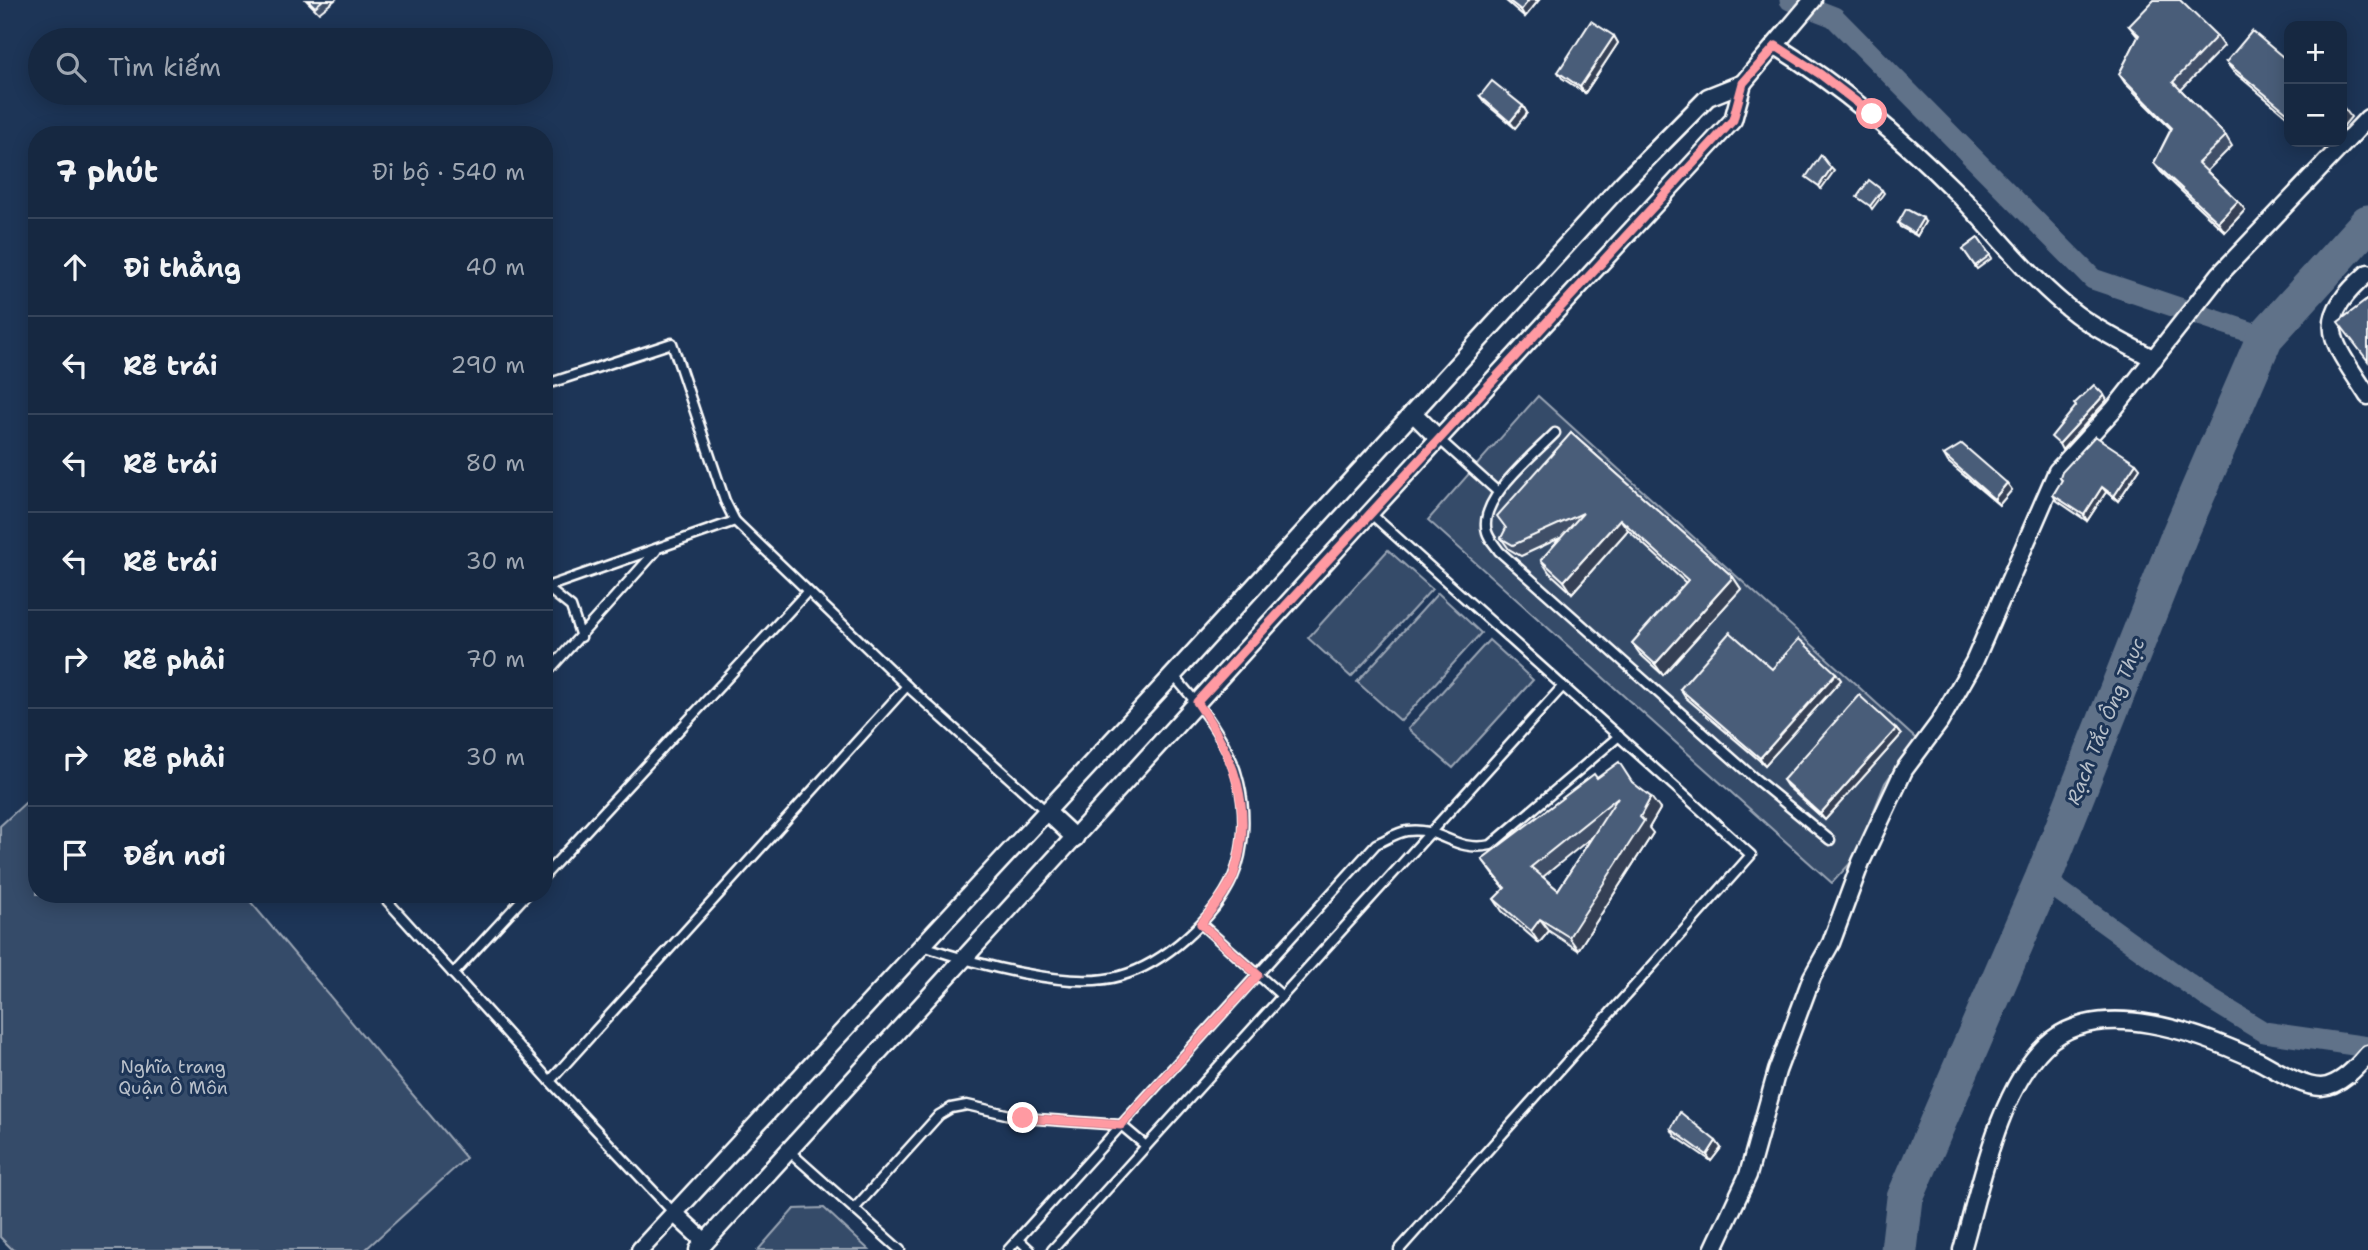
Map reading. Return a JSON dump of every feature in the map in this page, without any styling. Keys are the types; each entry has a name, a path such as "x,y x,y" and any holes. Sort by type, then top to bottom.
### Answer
{"street":[{"path":"674,1213 701,1246 1733,120 1743,83 1813,0"},
{"path":"1780,41 1872,114 1957,194 2042,286 2076,314 2158,354"},
{"path":"640,1250 1173,676 1622,184 1708,97 1743,83"},
{"path":"1713,1250 1748,1175 1777,1071 1802,1003 1831,943 1861,862 1891,794 1968,673 2057,471 2158,354 2220,274 2368,118"},
{"path":"2368,273 2341,298 2332,315 2330,333 2368,396"},
{"path":"1413,413 1439,439"},
{"path":"1046,812 1074,838"},
{"path":"1962,1250 1995,1132 2023,1077 2046,1045 2077,1026 2136,1021 2216,1041 2303,1082 2320,1087 2336,1083 2363,1060"}],"lane":[{"path":"553,382 672,343 725,501 736,521 806,593 1046,812"},
{"path":"1555,433 1498,492 1486,519 1487,533 1499,551 1753,777 1830,839"},
{"path":"1439,439 1498,492"},
{"path":"1370,513 1751,855 1399,1250"},
{"path":"553,584 736,521"},
{"path":"553,667 657,549"},
{"path":"553,593 571,607 581,637"},
{"path":"553,866 806,593"},
{"path":"923,946 964,960 1058,980 1119,977 1159,959 1201,924 1233,877 1244,825 1239,781 1220,735 1197,702 1173,676"},
{"path":"550,1081 907,686"},
{"path":"1052,1250 1563,686"},
{"path":"1008,1250 1376,844 1405,831 1431,831 1459,846 1477,848 1491,845 1619,736"},
{"path":"389,903 674,1213"},
{"path":"453,974 519,903"},
{"path":"1201,924 1282,996"},
{"path":"854,1209 939,1115 951,1108 967,1105 1023,1118 1121,1125 1146,1146"},
{"path":"789,1151 900,1250"},
{"path":"1018,1239 1030,1250"}],"green space":[{"path":"1538,396 1916,739 1885,783 1855,858 1832,883 1428,520"},
{"path":"1388,550 1432,589 1351,677 1308,638"},
{"path":"1438,593 1481,633 1401,721 1357,682"},
{"path":"1489,640 1533,680 1453,768 1408,729"},
{"name":"Nghĩa trang Quận Ô Môn","path":"28,800 28,903 252,903 466,1158 365,1250 13,1250 0,1237 0,826"},
{"path":"824,1208 869,1250 758,1250 794,1209"}],"building":[{"path":"308,0 323,0 315,7"},
{"path":"1508,0 1529,0 1521,10"},
{"path":"2154,0 2180,0 2217,36 2173,82 2226,136 2198,163 2238,201 2218,222 2154,163 2172,128 2119,74 2139,35 2129,26"},
{"path":"1591,21 1614,36 1580,87 1558,72"},
{"path":"2252,31 2284,58 2284,110 2226,62"},
{"path":"1492,81 1523,106 1510,122 1480,96"},
{"path":"1821,155 1831,168 1819,186 1806,177"},
{"path":"1869,180 1882,190 1870,206 1857,197"},
{"path":"1906,209 1923,218 1914,233 1898,223"},
{"path":"1978,238 1990,255 1975,266 1963,249"},
{"path":"2368,299 2368,361 2338,322"},
{"path":"2094,385 2104,395 2059,444 2051,437 2076,406 2074,404"},
{"path":"1571,433 1733,577 1655,664 1632,643 1688,580 1620,519 1564,581 1541,560 1583,513 1513,545 1501,538 1506,528 1497,516"},
{"path":"2095,436 2136,463 2114,496 2102,487 2084,515 2053,495 2062,480 2062,472"},
{"path":"1962,444 2007,483 1994,499 1944,455"},
{"path":"1730,632 1772,669 1799,639 1836,673 1760,758 1680,689"},
{"path":"1859,695 1896,729 1820,814 1783,780"},
{"path":"1619,762 1632,782 1651,797 1640,817 1644,821 1569,937 1540,919 1531,931 1494,899 1505,888 1482,859 1594,774 1597,778","holes":["1618,797 1558,890 1531,867"]},
{"path":"1680,1112 1716,1141 1707,1155 1671,1129"}],"waterway":[{"path":"1790,0 1834,17 2093,279 2265,337"},
{"name":"Rạch Tắc Ông Thục","path":"1899,1250 1905,1198 2043,879 2179,536 2265,337 2368,223"},
{"path":"2043,879 2210,999 2264,1032 2368,1047"}],"route":[{"path":"1023,1118 1121,1125 1258,975 1201,924 1233,877 1244,825 1239,781 1220,735 1197,702 1733,120 1743,83 1776,46 1820,74 1872,114"}]}
